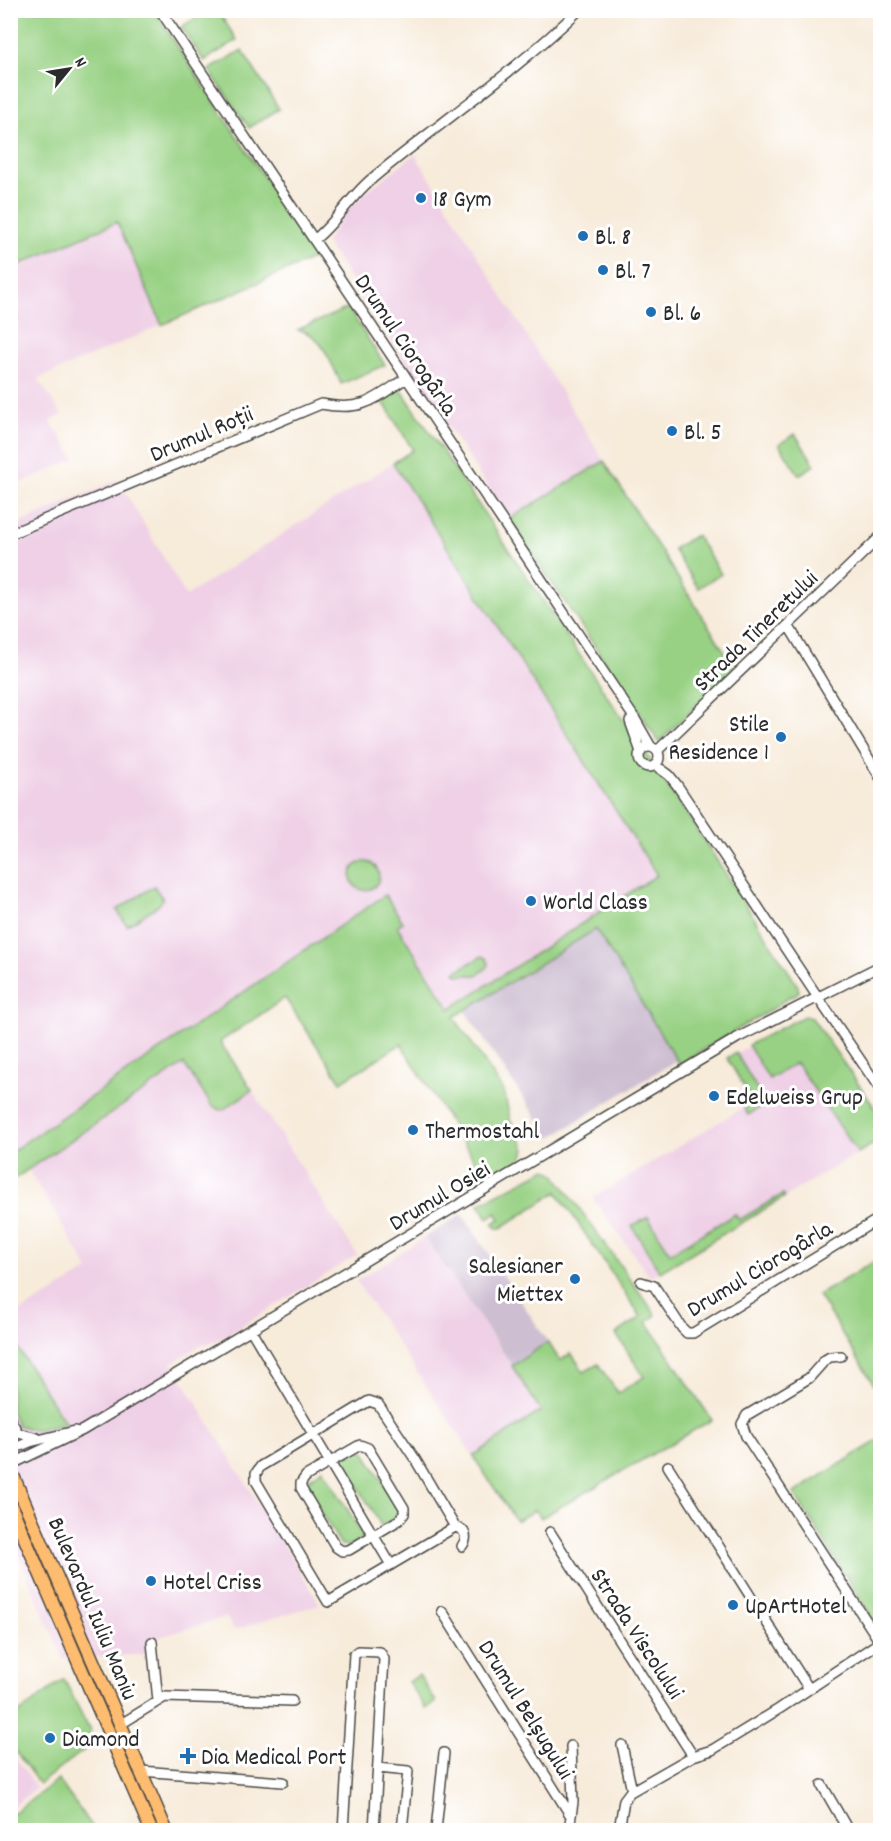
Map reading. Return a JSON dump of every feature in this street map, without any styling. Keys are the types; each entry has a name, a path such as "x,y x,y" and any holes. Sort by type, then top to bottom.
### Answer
{"main road":[{"name":"Bulevardul Iuliu Maniu","path":"10,1467 166,1830"},
{"name":"Bulevardul Iuliu Maniu","path":"10,1504 151,1830"},
{"path":"82,1669 95,1664"}],"street":[{"name":"Drumul Ciorogârla","path":"160,10 654,749"},
{"path":"314,240 371,179 499,82 579,10"},
{"name":"Drumul Roții","path":"10,534 321,404 347,408 369,402 406,378"},
{"name":"Strada Tineretului","path":"654,749 880,537"},
{"path":"788,625 880,777"},
{"name":"Drumul Ciorogârla","path":"620,699 635,731 641,752"},
{"path":"655,765 659,757 654,749 645,748 640,758 643,764 655,765 669,775 677,785 880,1089"},
{"name":"Drumul Osiei","path":"10,1467 83,1430 737,1038 880,966"},
{"path":"802,1004 815,1005 827,1011"},
{"name":"Drumul Ciorogârla","path":"641,1282 654,1286 682,1328 693,1333 880,1218"},
{"path":"251,1330 391,1565"},
{"path":"619,1830 625,1798 632,1791 693,1756 712,1750 880,1642 746,1436 742,1424 747,1415 809,1378 825,1360 841,1356"},
{"path":"456,1527 328,1602 256,1481 258,1469 369,1401 375,1402 415,1459 456,1527 463,1530 465,1542 462,1546"},
{"path":"10,1419 18,1433 42,1438"},
{"name":"Drumul Osiei","path":"10,1450 42,1438 83,1430"},
{"path":"363,1445 368,1448 404,1508 404,1514 399,1520 349,1550 342,1551 336,1546 301,1488 301,1483 306,1476 329,1462 356,1446 363,1445"},
{"path":"668,1466 809,1689"},
{"name":"Strada Viscolului","path":"549,1532 693,1756"},
{"name":"Drumul Belșugului","path":"442,1611 571,1816 569,1830"},
{"path":"152,1642 158,1701"},
{"path":"343,1830 354,1654 358,1651 380,1652 384,1659 374,1830"},
{"path":"120,1724 165,1697 292,1701"},
{"path":"622,1745 632,1791"},
{"path":"571,1816 572,1746"},
{"path":"436,1830 444,1753"},
{"path":"378,1768 408,1771 402,1830"},
{"path":"141,1771 283,1782"},
{"path":"822,1785 848,1830"}],"shaded area":[{"path":"415,154 604,461 509,519 326,242 346,212 370,189"},
{"path":"117,221 162,325 38,379 62,415 50,421 75,459 11,487 11,268"},
{"path":"393,463 658,875 450,1009 396,926 402,922 385,896 11,1152 11,527 118,480 186,596"},
{"path":"596,929 677,1060 550,1138 465,1011"},
{"path":"804,1016 812,1018 880,1115 880,1140 650,1277 593,1198 752,1102 727,1058"},
{"path":"184,1064 216,1109 224,1109 252,1090 357,1255 216,1342 201,1345 172,1363 320,1604 234,1630 226,1617 154,1639 156,1654 63,1658 15,1548 11,1550 10,1410 17,1425 33,1430 65,1424 11,1336 11,1296 21,1312 89,1270 28,1169"},
{"path":"462,1214 548,1342 512,1366 425,1237"},
{"path":"425,1237 541,1411 473,1456 356,1281"},
{"path":"11,1752 37,1788 11,1808"}],"green space":[{"path":"11,10 154,11 317,257 162,325 117,222 11,268"},
{"path":"207,11 218,11 237,40 204,61 181,27"},
{"path":"242,50 279,109 249,128 209,70"},
{"path":"348,308 385,365 341,384 325,350 313,336 297,330"},
{"path":"398,385 700,834 798,986 799,992 679,1064 596,929 454,1017 504,1091 510,1119 525,1149 522,1160 488,1182 401,1044 341,1082 285,998 220,1042 252,1090 224,1109 220,1110 212,1106 184,1064 11,1181 11,1152 385,895 403,922 397,926 450,1009 657,875 393,463 413,450 380,397"},
{"path":"795,434 815,465 799,475 779,444"},
{"path":"604,461 735,668 659,742 509,519"},
{"path":"696,535 721,574 698,588 673,549"},
{"path":"365,862 375,866 379,876 375,886 365,890 355,886 351,876 355,866"},
{"path":"154,886 163,899 159,905 127,926 117,910"},
{"path":"482,956 489,964 477,975 458,975 455,972"},
{"path":"804,1016 812,1018 880,1115 880,1140 858,1153 796,1063 769,1079 748,1045"},
{"path":"736,1053 766,1104 748,1115 744,1108 753,1102 727,1058"},
{"path":"546,1169 554,1173 656,1315 647,1322 712,1420 541,1518 535,1510 516,1521 473,1456 541,1411 512,1366 548,1342 560,1361 571,1353 584,1372 598,1364 618,1393 644,1377 616,1334 641,1317 557,1192 501,1228 496,1228 492,1224 500,1219 496,1213 488,1218 479,1204"},
{"path":"783,1194 785,1197 660,1272 632,1226 648,1217 670,1253 735,1214 739,1220"},
{"path":"880,1258 880,1385 876,1388 818,1295"},
{"path":"10,1336 66,1424 33,1430 17,1425 11,1410"},
{"path":"880,1439 880,1631 794,1493"},
{"path":"357,1449 364,1451 400,1510 396,1518 382,1527 341,1458"},
{"path":"323,1469 364,1537 350,1546 341,1545 305,1486 306,1481"},
{"path":"419,1675 436,1702 426,1709 408,1682"},
{"name":"Diamond","path":"64,1679 90,1731 88,1747 39,1784 11,1745 11,1719"},
{"path":"58,1780 95,1830 11,1830 11,1815"}],"place":[{"name":"18 Gym","path":"421,198"},
{"name":"Bl. 8","path":"583,236"},
{"name":"Bl. 7","path":"603,270"},
{"name":"Bl. 6","path":"651,312"},
{"name":"Bl. 5","path":"672,431"},
{"name":"Stile Residence 1","path":"781,737"},
{"name":"World Class","path":"531,901"},
{"name":"Edelweiss Grup","path":"714,1096"},
{"name":"Thermostahl","path":"413,1130"},
{"name":"Salesianer Miettex","path":"575,1279"},
{"name":"Hotel Criss","path":"151,1581"},
{"name":"UpArtHotel","path":"733,1605"},
{"name":"Diamond","path":"50,1738"},
{"name":"Dia Medical Port","path":"188,1756"}]}
